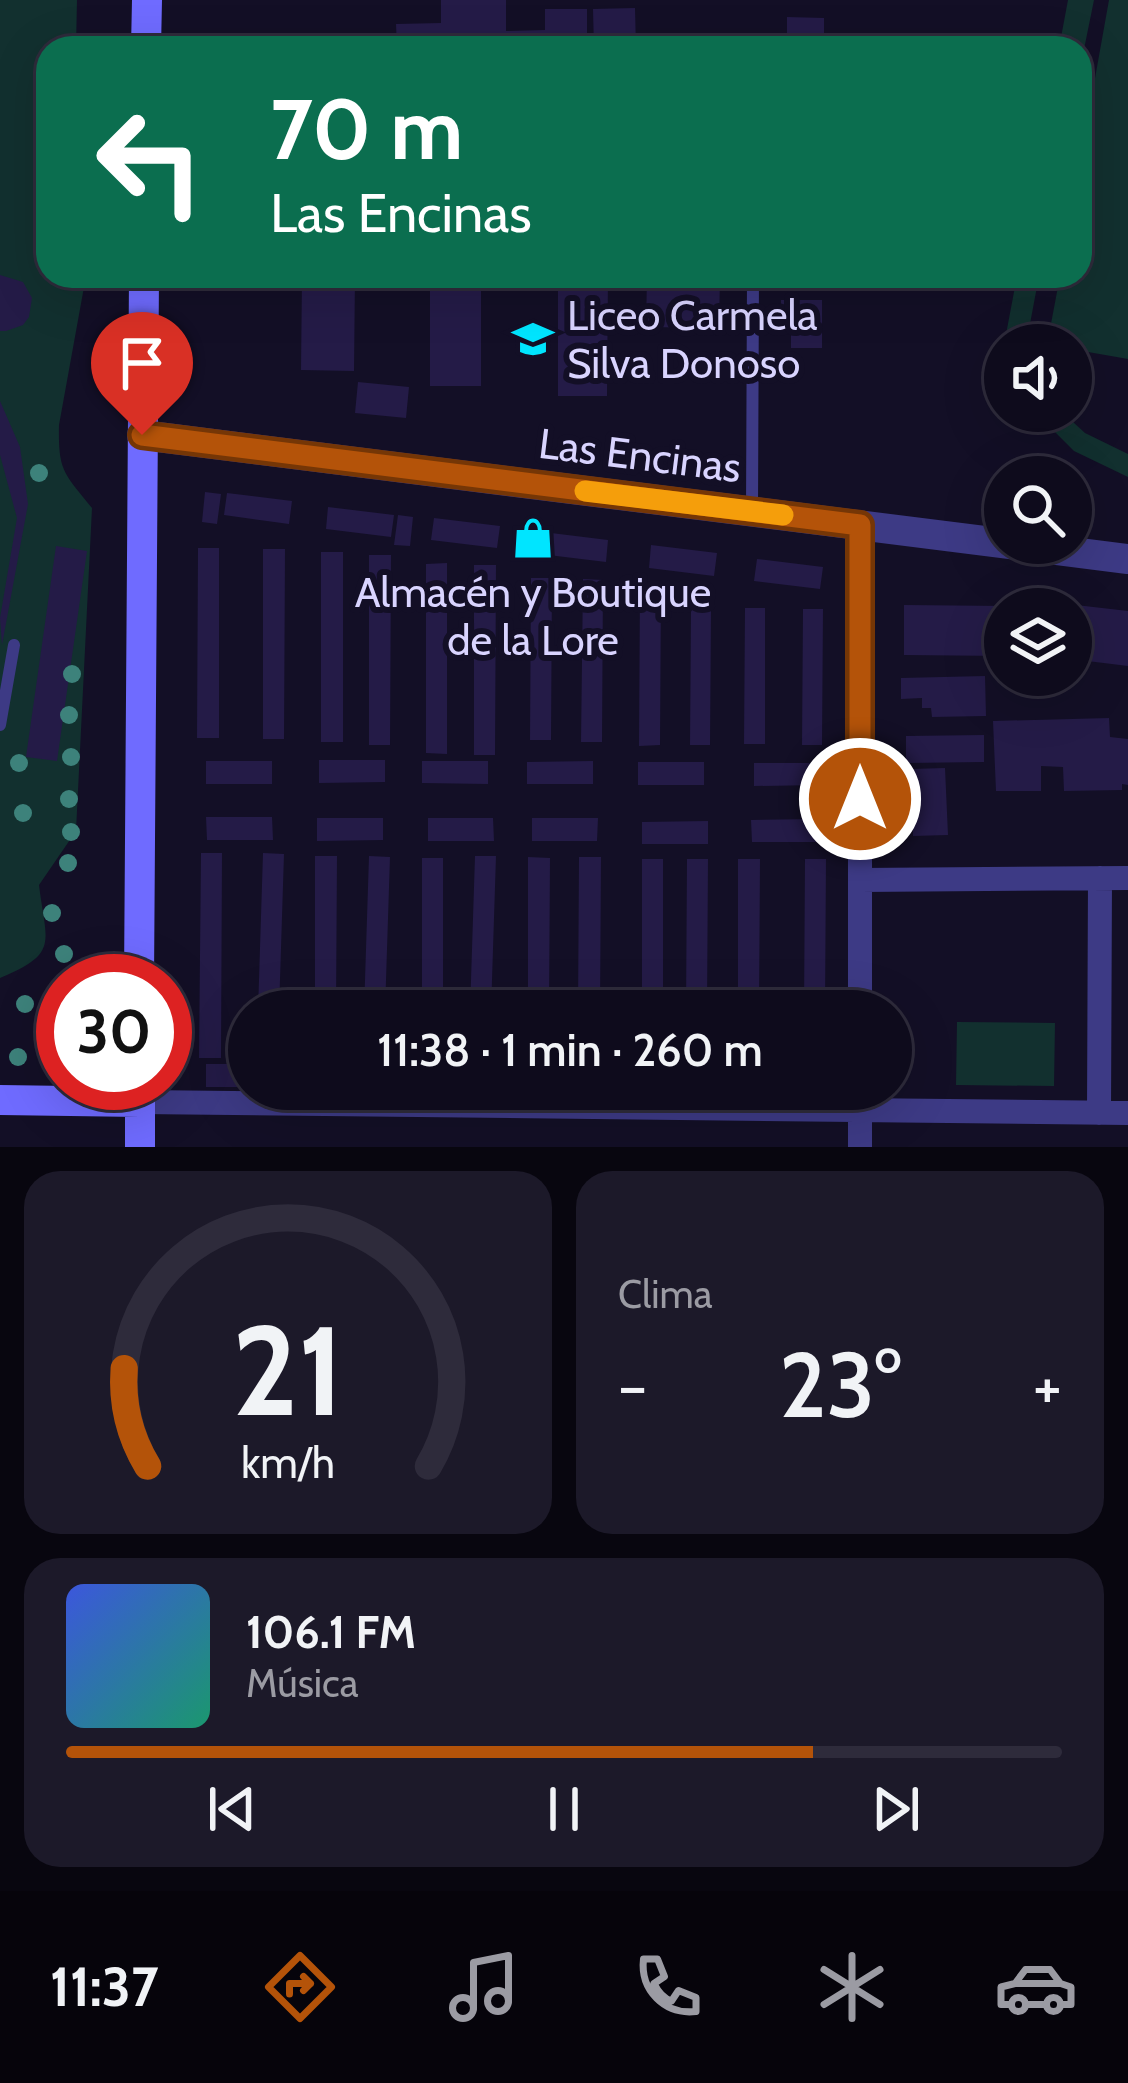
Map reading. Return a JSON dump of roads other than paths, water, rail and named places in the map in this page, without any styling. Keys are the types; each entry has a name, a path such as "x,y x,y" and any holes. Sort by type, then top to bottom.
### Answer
{"main road":[{"path":"146,36 147,0"},
{"path":"140,954 144,288"},
{"path":"0,1100 36,1098"},
{"path":"140,1110 140,1147"}],"street":[{"name":"Las Encinas","path":"142,435 1128,559"},
{"path":"860,525 860,990"},
{"path":"1100,878 1100,1113"},
{"path":"860,880 1128,878"},
{"path":"192,1094 228,1094"},
{"path":"912,1104 1128,1113"},
{"path":"860,1110 860,1147"}],"lane":[{"path":"752,512 753,288"},
{"path":"0,725 14,645"}],"place":[{"name":"Liceo Carmela Silva Donoso","path":"533,339"},
{"name":"Almacén y Boutique de la Lore","path":"533,538"}]}
